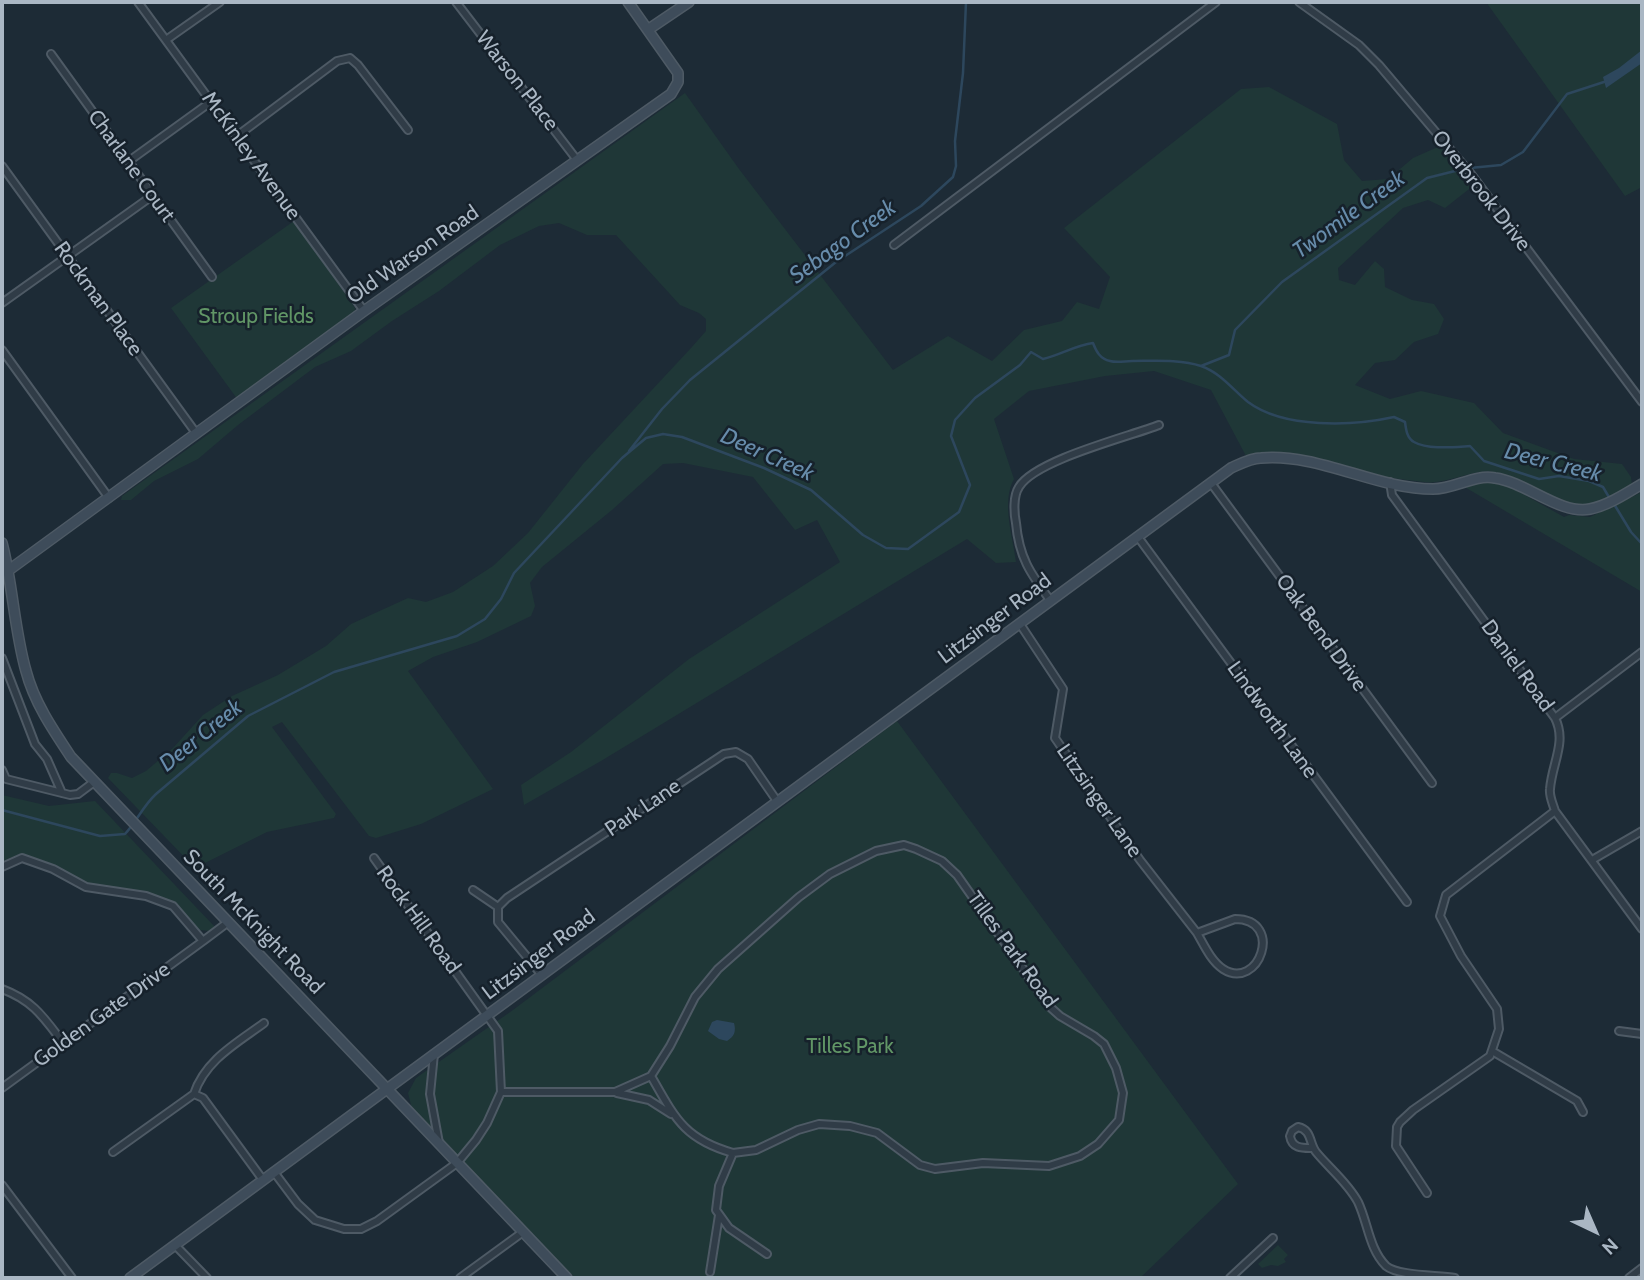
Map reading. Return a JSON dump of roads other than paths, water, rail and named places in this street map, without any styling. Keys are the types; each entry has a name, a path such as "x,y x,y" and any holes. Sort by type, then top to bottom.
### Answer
{"street":[{"name":"McKinley Avenue","path":"138,2 364,311"},
{"path":"166,40 220,2"},
{"name":"Warson Place","path":"456,2 577,160"},
{"name":"Old Warson Road","path":"5,570 676,89 678,73 628,2"},
{"path":"649,29 689,2"},
{"path":"894,245 1216,2"},
{"name":"Overbrook Drive","path":"1299,2 1359,45 1379,65 1471,174 1642,401"},
{"name":"Charlane Court","path":"51,54 212,276"},
{"path":"237,136 337,61 350,58 408,130"},
{"path":"129,161 212,101"},
{"name":"Rockman Place","path":"2,166 195,433"},
{"path":"2,303 152,196"},
{"path":"2,350 109,498"},
{"path":"1050,600 1028,571 1022,557 1016,526 1017,489 1028,476 1066,456 1159,425"},
{"name":"Litzsinger Road","path":"130,1278 1231,468 1259,458 1293,458 1420,488 1444,488 1473,479 1491,477 1513,482 1570,509 1584,510 1599,506 1638,486"},
{"name":"Daniel Road","path":"1390,482 1392,495 1561,729 1550,789 1555,811"},
{"name":"Oak Bend Drive","path":"1211,483 1432,783"},
{"name":"Lindworth Lane","path":"1138,537 1407,902"},
{"name":"South McKnight Road","path":"2,543 26,673 44,716 71,757 567,1278"},
{"name":"Litzsinger Lane","path":"1020,624 1063,689 1055,738 1140,860 1197,933 1210,956 1223,969 1242,972 1251,968 1262,953 1264,944 1258,929 1243,919 1197,933"},
{"path":"1555,718 1642,652"},
{"path":"2,658 35,744 47,759 62,793"},
{"name":"Park Lane","path":"498,907 507,898 721,755 737,748 748,759 777,802"},
{"path":"3,774 70,795 78,794 94,782"},
{"path":"1427,1192 1396,1146 1397,1127 1407,1116 1490,1056 1499,1029 1497,1009 1461,956 1440,916 1446,895 1555,811 1642,929"},
{"path":"1592,860 1642,831"},
{"name":"Tilles Park Road","path":"651,1076 695,997 718,969 799,897 830,874 876,851 904,845 930,853 957,875 1050,1007 1104,1044 1116,1068 1123,1093 1119,1121 1098,1144 1080,1156 1049,1166 983,1163 935,1169 920,1165 877,1133 850,1126 819,1124 798,1130 756,1150 733,1153"},
{"path":"3,866 23,858 53,869 86,887 146,896 173,906 202,940"},
{"name":"Rock Hill Road","path":"374,858 488,1015"},
{"path":"473,890 498,907 498,922 541,974"},
{"name":"Golden Gate Drive","path":"2,1088 227,923"},
{"path":"2,989 32,1004 64,1044"},
{"path":"274,1172 298,1204 315,1220 344,1229 360,1229 377,1222 457,1163 487,1123 501,1092 498,1031 488,1015"},
{"path":"113,1152 194,1094 209,1065 264,1023"},
{"path":"1619,1031 1642,1034"},
{"path":"1492,1051 1577,1101 1583,1112"},
{"path":"434,1054 430,1094 440,1145"},
{"path":"615,1092 651,1076 674,1116 692,1136 712,1147 733,1153 715,1202 719,1215 729,1227 767,1254"},
{"path":"501,1092 615,1092 649,1100 674,1116"},
{"path":"194,1094 203,1098 263,1180"},
{"path":"1313,1148 1356,1199 1368,1226 1374,1250 1388,1268 1455,1278"},
{"path":"2,1185 72,1278"},
{"path":"710,1272 719,1215"},
{"path":"460,1278 523,1232"},
{"path":"1230,1278 1273,1238"},
{"path":"175,1245 207,1278"},
{"path":"1629,1278 1642,1268"}],"water":[{"path":"1642,50 1642,63 1606,88 1603,77"},
{"path":"717,1020 734,1023 734,1033 727,1041 708,1031 712,1022"}],"waterway":[{"name":"Sebago Creek","path":"629,451 662,409 690,380 836,262 921,206 953,177 963,73 966,2"},
{"name":"Twomile Creek","path":"1470,168 1501,165 1523,152 1567,94 1607,81"},
{"name":"Twomile Creek","path":"1201,366 1229,355 1235,330 1282,282 1427,178 1463,169"},
{"name":"Deer Creek","path":"2,810 100,836 125,834 156,794 248,716 334,672 457,636 485,619 501,599 514,573 622,458 646,438 663,434 682,437 764,468 811,490 863,535 886,548 908,549 959,512 970,485 951,436 955,420 975,398 1020,365 1031,352 1043,359 1093,343 1101,357 1113,362 1167,361 1201,366 1215,373 1248,402 1280,417 1319,423 1359,422 1394,417 1405,422 1410,438 1420,445 1470,446 1484,461 1539,479 1559,476 1589,481 1603,487 1610,499"},
{"name":"Deer Creek","path":"1614,504 1631,532 1642,544"}],"park label":[{"name":"Stroup Fields","path":"256,317"},
{"name":"Tilles Park","path":"850,1047"}]}
